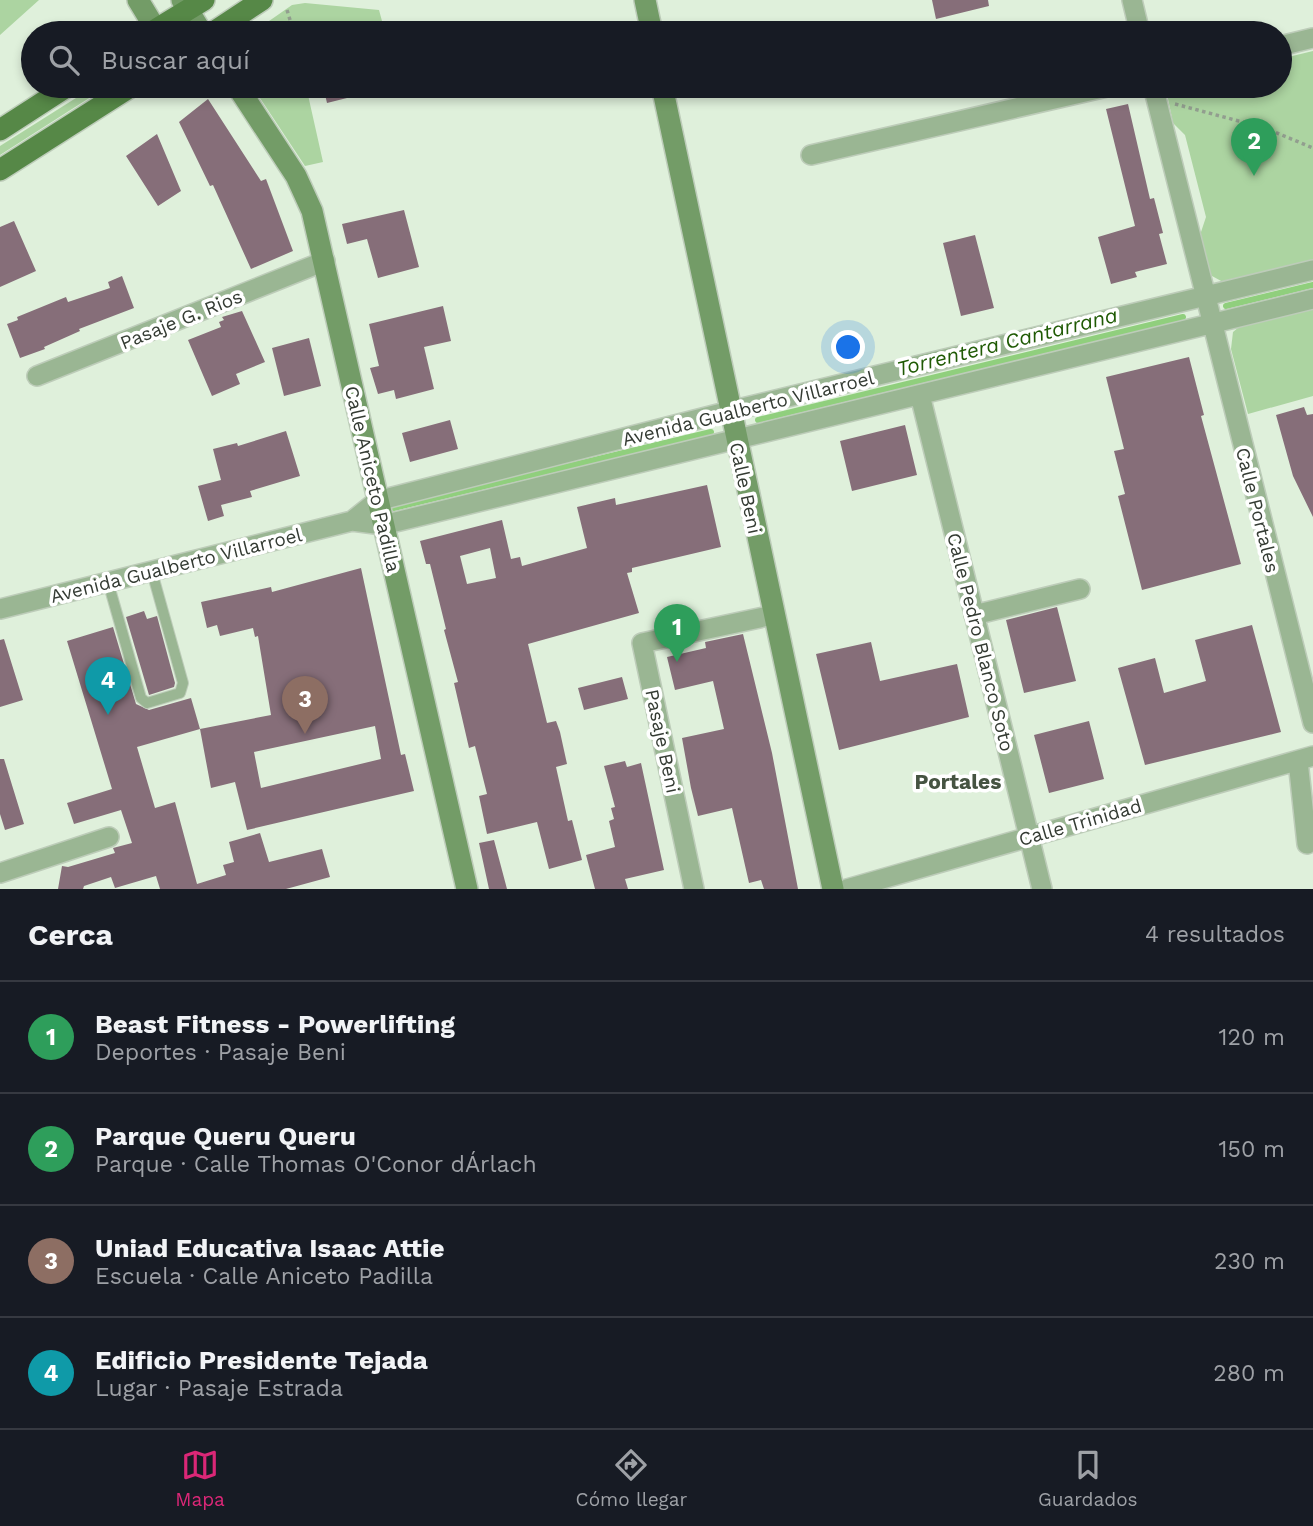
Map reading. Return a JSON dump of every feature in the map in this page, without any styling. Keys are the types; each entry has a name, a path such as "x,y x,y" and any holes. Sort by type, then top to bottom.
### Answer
{"main road":[{"path":"138,0 149,21"},
{"path":"230,21 262,0"},
{"path":"645,0 649,21"},
{"path":"169,21 191,3 198,21"},
{"path":"0,130 49,98"},
{"path":"0,170 113,98"},
{"name":"Calle Aniceto Padilla","path":"245,98 306,193 325,261 377,501 467,889"},
{"name":"Calle Beni","path":"665,98 833,889"}],"street":[{"path":"1132,0 1137,21"},
{"path":"1292,43 1313,38"},
{"path":"811,155 1059,98"},
{"name":"Calle Portales","path":"1156,98 1313,723"},
{"name":"Pasaje G. Rios","path":"37,376 325,261"},
{"name":"Avenida Gualberto Villarroel","path":"352,521 377,501 730,411 1313,270"},
{"name":"Avenida Gualberto Villarroel","path":"0,609 352,521 383,525 1313,299"},
{"name":"Calle Pedro Blanco Soto","path":"920,395 1042,889"},
{"path":"974,615 1080,589"},
{"name":"Pasaje Beni","path":"694,889 642,643 773,615"},
{"path":"1305,759 1310,850"},
{"name":"Calle Trinidad","path":"847,889 1305,759"},
{"path":"0,873 109,837"}],"lane":[{"path":"108,582 141,698 147,703 180,693 183,683 152,572"}],"path":[{"path":"287,10 290,21"},
{"path":"1173,103 1265,128 1313,148"}],"green space":[{"path":"0,0 39,0 0,35"},
{"path":"305,3 379,10 382,21 269,21 292,5"},
{"path":"1313,51 1313,260 1223,282 1212,276 1208,269 1200,235 1206,217 1185,135 1173,123 1168,98 1292,98 1292,56"},
{"path":"76,98 89,98 0,155 0,146"},
{"path":"260,98 309,98 323,162 305,166"},
{"path":"1313,309 1313,396 1248,414 1231,349 1233,332 1239,327"}],"building":[{"path":"932,0 988,0 989,6 936,19"},
{"path":"326,98 347,98 327,103"},
{"path":"208,99 261,181 266,179 293,251 251,269 213,185 210,186 179,122"},
{"path":"1128,104 1150,199 1154,198 1163,233 1159,234 1167,264 1135,272 1137,277 1111,284 1098,237 1135,226 1106,109"},
{"path":"157,134 181,191 158,206 126,156"},
{"path":"404,210 419,267 378,278 367,239 347,244 342,224"},
{"path":"14,221 36,271 0,287 0,227"},
{"path":"975,235 994,308 961,316 943,243"},
{"path":"122,276 134,308 79,329 80,331 44,347 45,349 20,358 7,324 18,320 17,317 66,297 68,302 110,288 108,282"},
{"path":"443,306 451,341 424,347 434,389 396,399 394,390 378,394 370,368 379,366 369,324"},
{"path":"242,311 265,362 236,374 240,384 212,396 188,340 221,327 219,322 224,320 222,317"},
{"path":"309,338 321,386 284,396 272,348"},
{"path":"1189,357 1204,415 1201,416 1241,564 1142,590 1118,496 1125,494 1114,451 1124,449 1106,377"},
{"path":"1304,407 1307,415 1313,414 1313,517 1293,476 1276,415"},
{"path":"450,420 458,449 410,462 402,433"},
{"path":"905,425 917,475 852,491 840,441"},
{"path":"286,431 300,476 250,491 252,497 221,505 224,516 208,521 198,486 221,480 213,449 237,443 238,446"},
{"path":"707,485 721,547 632,568 632,572 627,573 639,613 528,644 547,723 556,721 560,732 567,764 556,767 568,821 572,820 582,860 549,869 537,822 487,834 479,796 487,794 475,746 469,748 454,683 458,682 444,630 446,629 430,564 426,564 420,541 502,520 511,559 520,557 522,566 587,548 577,507 615,498 616,505","holes":["490,548 496,578 467,584 460,556"]},
{"path":"361,568 401,755 405,754 414,791 247,830 235,782 211,788 200,729 271,715 258,636 255,637 253,628 220,636 217,625 207,628 201,602 271,587 272,592","holes":["375,726 381,759 261,788 254,752"]},
{"path":"1057,607 1076,681 1024,693 1006,620"},
{"path":"144,611 147,619 157,616 175,683 174,687 149,695 126,617"},
{"path":"1252,625 1281,732 1145,765 1118,668 1155,658 1164,693 1206,681 1195,640"},
{"path":"113,627 136,704 149,710 191,698 200,729 137,747 155,808 175,802 197,884 226,875 223,865 234,862 229,842 260,833 269,862 322,849 330,877 286,889 160,889 156,876 115,888 111,877 84,886 83,889 58,889 62,866 68,867 115,853 113,848 132,843 121,810 74,824 67,803 112,789 67,641"},
{"path":"743,634 772,753 798,889 764,889 761,880 749,883 732,808 698,816 691,788 682,738 724,729 713,681 675,690 667,657 706,648 705,642"},
{"path":"4,639 23,700 0,707 0,640"},
{"path":"871,642 880,681 957,664 969,717 839,750 816,654"},
{"path":"622,677 628,699 584,710 578,688"},
{"path":"1089,721 1104,779 1049,793 1034,735"},
{"path":"0,759 4,759 24,824 5,830 0,814"},
{"path":"625,761 627,767 641,763 664,870 625,879 628,889 595,889 586,855 615,847 609,821 614,819 611,808 615,807 604,766"},
{"path":"494,840 507,889 489,889 479,843"}],"waterway":[{"name":"Torrentera Cantarrana","path":"1226,306 1313,285"},
{"name":"Torrentera Cantarrana","path":"758,420 1183,317"},
{"name":"Torrentera Cantarrana","path":"394,508 711,432"}],"place":[{"name":"Parque Queru Queru","path":"1254,176"},
{"name":"Beast Fitness - Powerlifting","path":"677,662"},
{"name":"Edificio Presidente Tejada","path":"108,715"},
{"name":"Uniad Educativa Isaac Attie","path":"305,734"}],"district":[{"name":"Portales","path":"958,782"}]}
